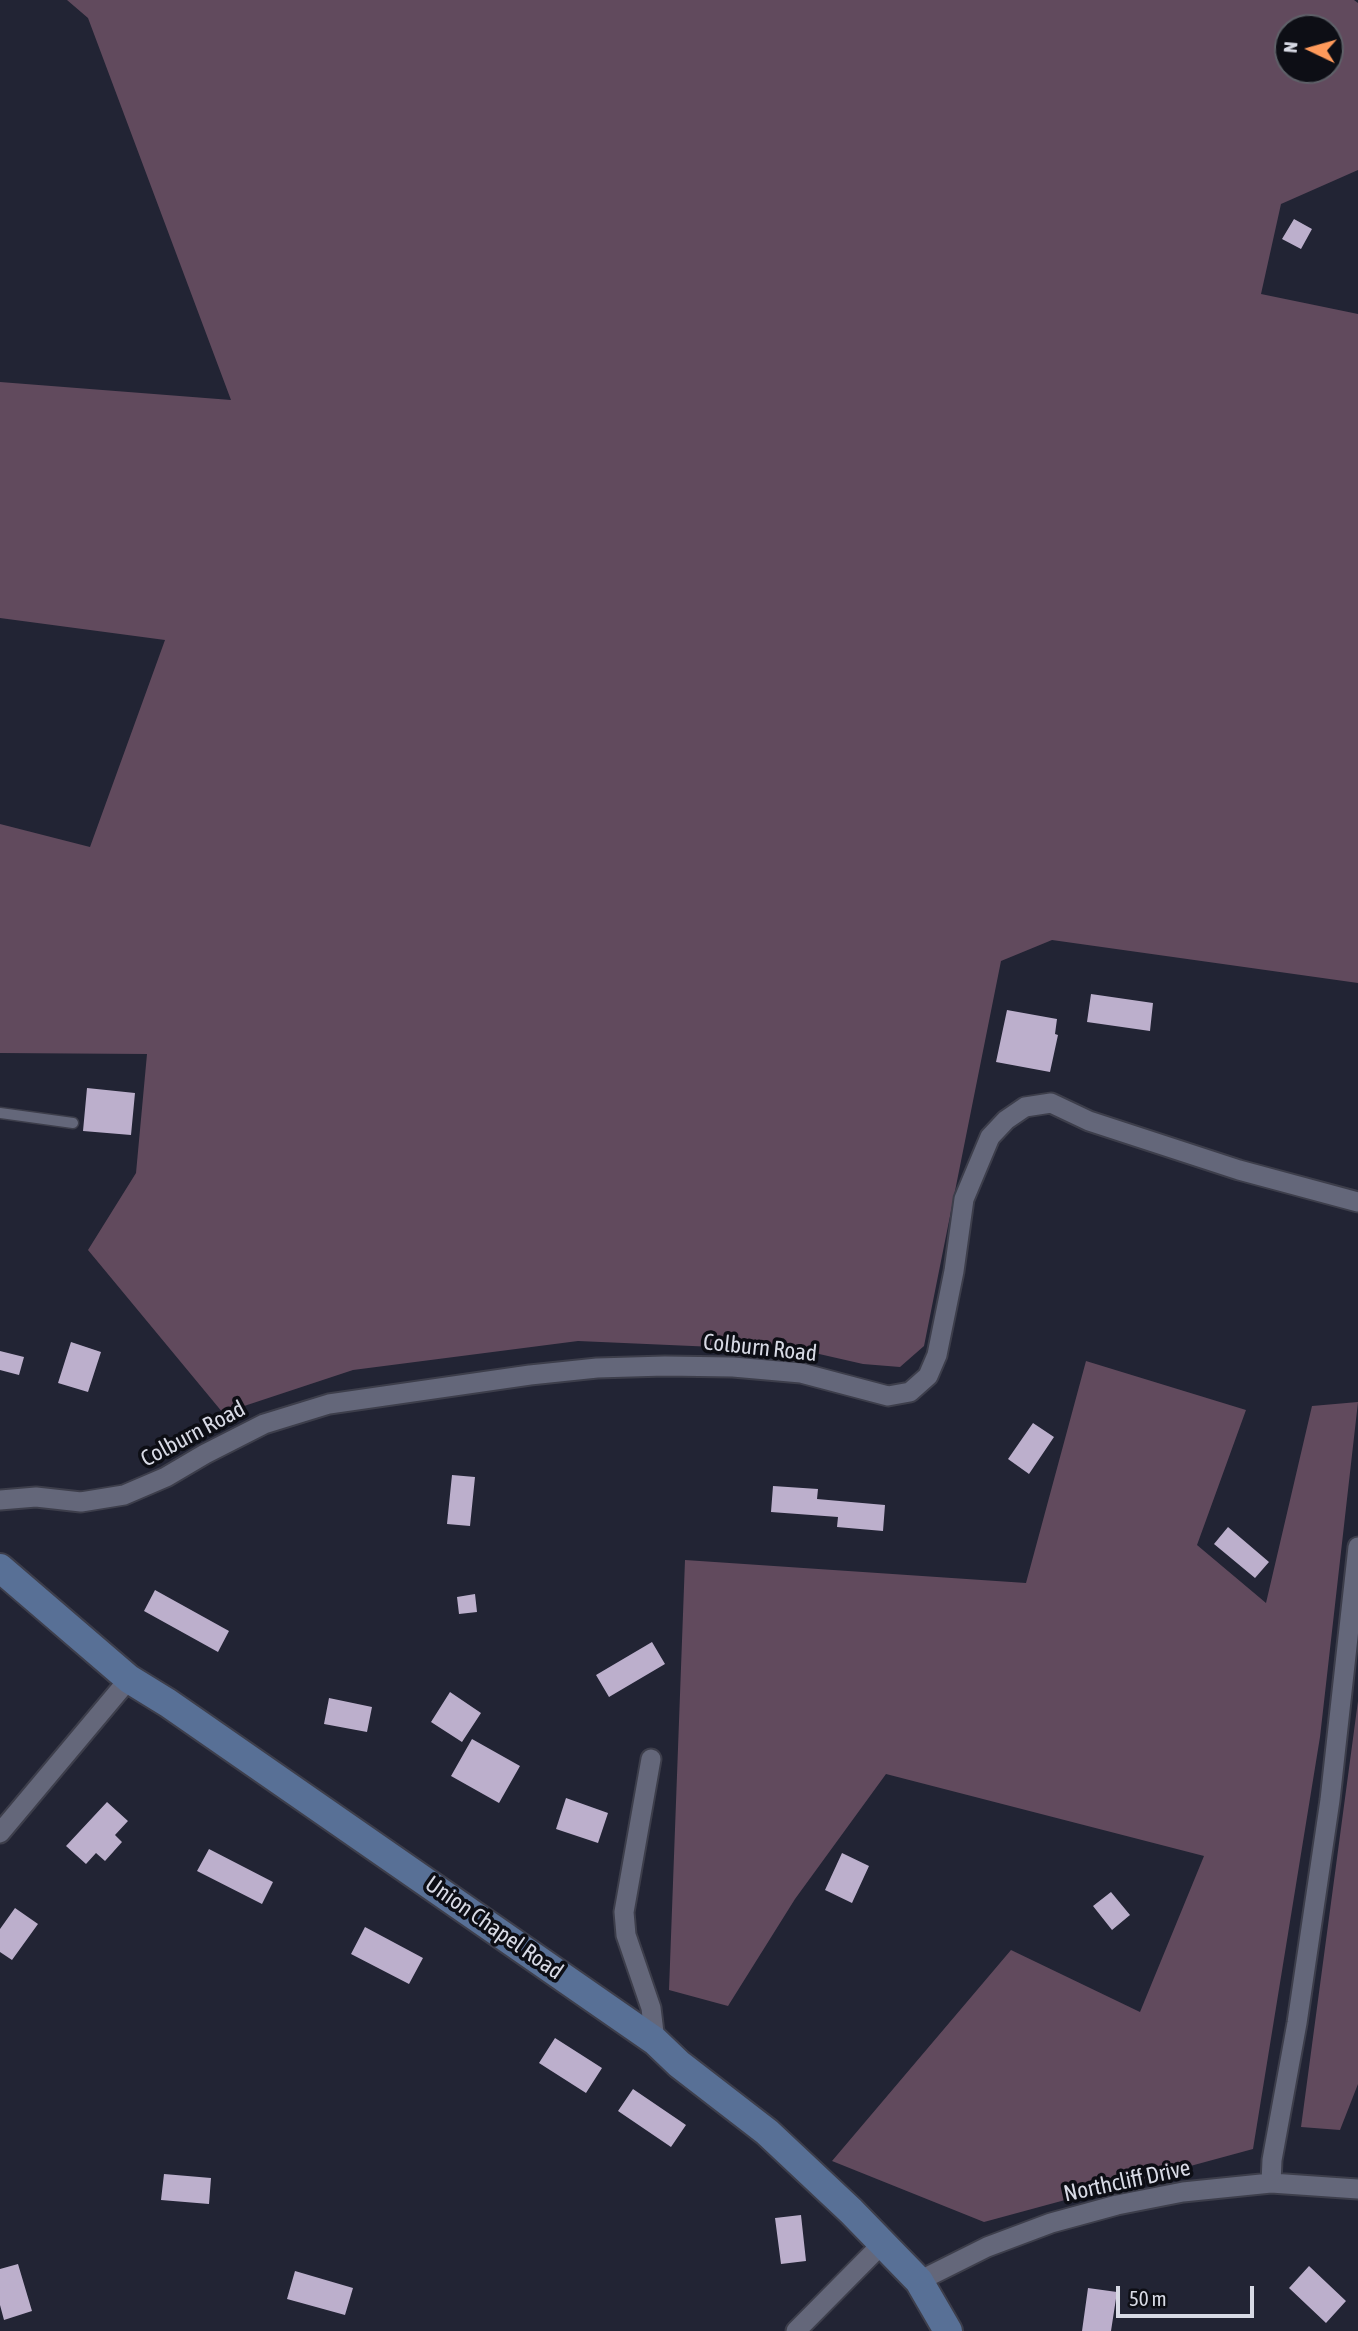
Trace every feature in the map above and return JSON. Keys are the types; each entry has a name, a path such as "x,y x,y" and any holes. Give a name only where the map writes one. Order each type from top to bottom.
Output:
{"street":[{"name":"Colburn Road","path":"0,1500 36,1497 80,1502 124,1495 166,1478 205,1454 264,1424 329,1404 530,1375 597,1368 733,1367 801,1373 887,1396 910,1392 928,1377 937,1355 954,1271 964,1199 990,1137 1025,1107 1051,1103 1089,1121 1239,1170 1358,1202"},
{"path":"1271,2183 1272,2160 1297,2023 1330,1800 1358,1547"},
{"name":"Union Chapel Road","path":"0,1568 129,1679 213,1734 655,2041 679,2064 767,2132 882,2244 919,2281 948,2331"},
{"path":"0,1833 129,1679"},
{"path":"651,1759 624,1912 626,1935 651,2008 655,2041"},
{"name":"Northcliff Drive","path":"919,2281 987,2246 1051,2223 1117,2205 1183,2192 1271,2183 1358,2189"},
{"path":"796,2331 882,2244"}],"lane":[{"path":"0,1113 73,1123"}],"shaded area":[{"path":"67,0 1354,0 1358,3 1358,170 1281,204 1261,294 1358,314 1358,983 1052,940 1001,961 924,1346 900,1367 863,1364 806,1351 578,1341 353,1370 223,1413 88,1250 136,1173 147,1054 0,1053 0,824 90,847 165,640 0,618 0,382 231,400 88,18"},
{"path":"1086,1361 1246,1410 1197,1545 1266,1603 1312,1406 1358,1402 1320,1737 1253,2149 984,2222 832,2161 1011,1950 1140,2012 1204,1856 886,1774 795,1899 728,2006 669,1990 685,1560 1026,1583"},
{"path":"1358,1701 1358,2084 1340,2130 1301,2127"}],"building":[{"path":"1294,219 1312,229 1301,249 1282,239"},
{"path":"1091,994 1153,1003 1150,1031 1087,1022"},
{"path":"1007,1010 1057,1019 1055,1034 1058,1035 1050,1072 996,1062"},
{"path":"87,1088 135,1093 131,1135 83,1131"},
{"path":"71,1342 101,1352 88,1392 58,1383"},
{"path":"0,1351 24,1357 19,1375 0,1370"},
{"path":"1033,1423 1054,1437 1029,1474 1008,1459"},
{"path":"452,1475 475,1477 470,1526 447,1524"},
{"path":"773,1486 818,1489 817,1499 885,1505 883,1531 837,1527 838,1517 771,1512"},
{"path":"1228,1527 1269,1562 1255,1578 1214,1544"},
{"path":"155,1590 229,1631 218,1652 144,1611"},
{"path":"475,1594 477,1612 459,1614 457,1597"},
{"path":"652,1642 665,1664 609,1697 596,1675"},
{"path":"450,1692 481,1713 462,1742 431,1722"},
{"path":"329,1698 372,1707 367,1732 324,1724"},
{"path":"472,1739 520,1766 499,1803 451,1776"},
{"path":"566,1798 608,1813 598,1843 556,1829"},
{"path":"107,1802 128,1821 115,1835 122,1842 105,1861 96,1853 86,1864 66,1846"},
{"path":"209,1849 273,1882 262,1904 197,1871"},
{"path":"842,1853 869,1866 852,1903 825,1890"},
{"path":"1111,1892 1130,1915 1112,1930 1093,1906"},
{"path":"15,1908 38,1924 12,1960 0,1952 0,1929"},
{"path":"365,1927 423,1958 409,1984 351,1954"},
{"path":"555,2038 602,2068 586,2093 539,2063"},
{"path":"633,2089 686,2125 671,2147 618,2111"},
{"path":"164,2174 211,2178 209,2204 161,2200"},
{"path":"801,2215 806,2261 781,2264 775,2218"},
{"path":"18,2264 32,2311 4,2320 0,2305 0,2269"},
{"path":"1309,2266 1346,2301 1326,2323 1289,2288"},
{"path":"295,2271 353,2288 345,2315 287,2299"},
{"path":"1088,2288 1117,2292 1111,2331 1082,2331"}]}
